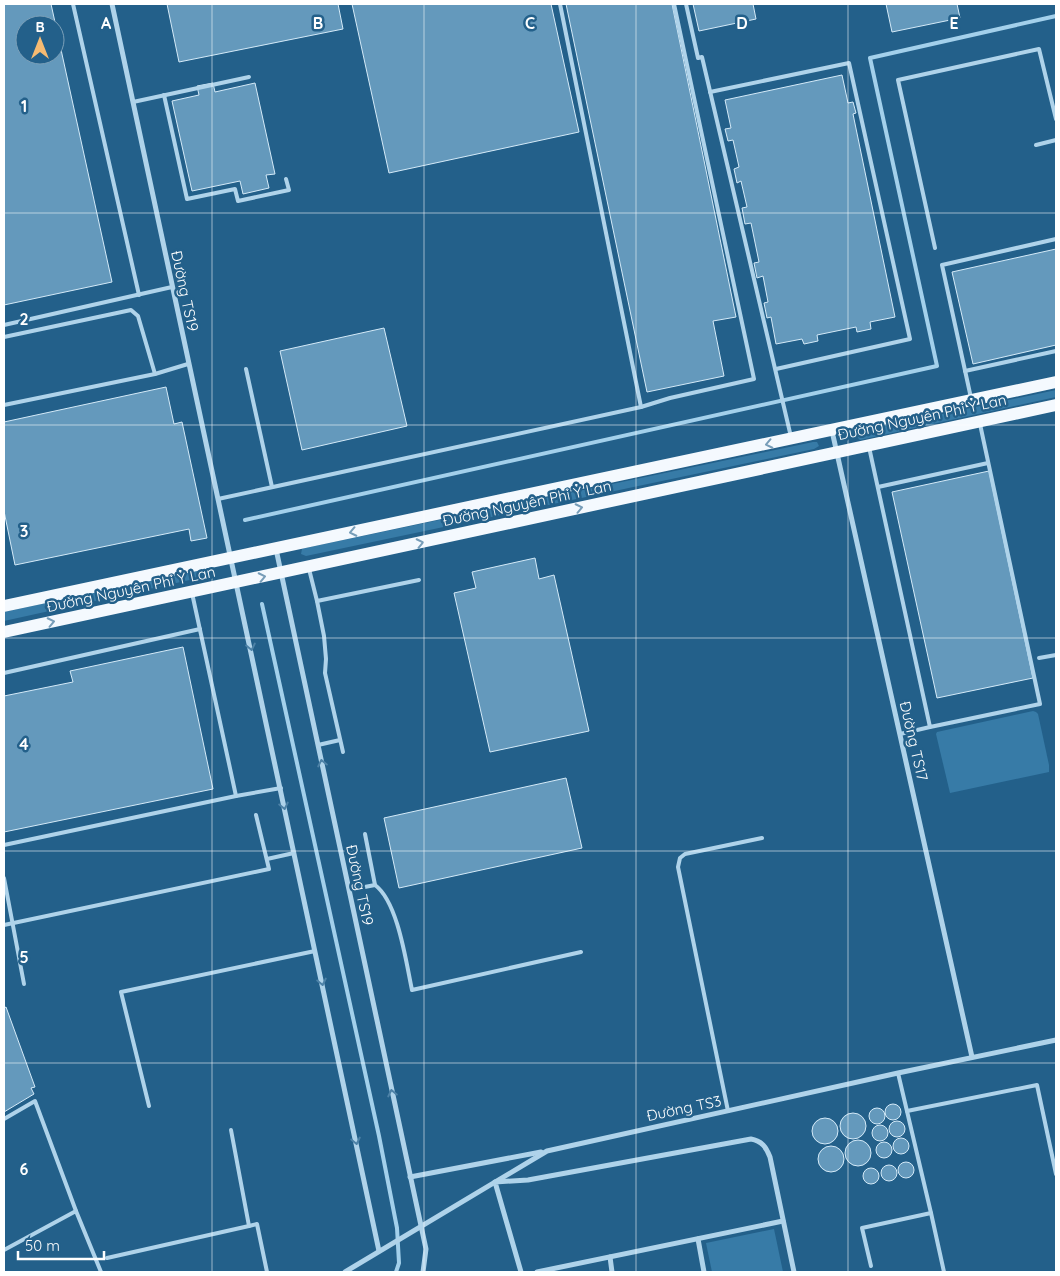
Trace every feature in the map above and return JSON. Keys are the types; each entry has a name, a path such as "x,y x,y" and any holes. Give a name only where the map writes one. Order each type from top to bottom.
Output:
{"main road":[{"name":"Đường Nguyên Phi Ỷ Lan","path":"4,606 1056,382"},
{"name":"Đường Nguyên Phi Ỷ Lan","path":"4,632 1056,405"}],"street":[{"name":"Đường TS19","path":"112,4 379,1251"},
{"name":"Đường TS17","path":"832,430 972,1057"},
{"name":"Đường TS19","path":"276,548 426,1250 422,1272"},
{"name":"Đường TS3","path":"345,1272 547,1151 1056,1040"},
{"path":"521,1272 495,1182 528,1180 751,1139 760,1141 770,1157 794,1272"},
{"path":"410,1178 547,1151"},
{"path":"537,1272 783,1222"},
{"path":"698,1239 704,1272"},
{"path":"610,1257 612,1272"}],"lane":[{"path":"73,4 139,295"},
{"path":"560,4 641,407"},
{"path":"218,499 641,407 670,398 754,379 674,4"},
{"path":"686,4 698,58 702,57 792,439"},
{"path":"935,248 898,80 1039,50 1056,119"},
{"path":"710,92 850,63 910,339 776,369"},
{"path":"133,102 249,77"},
{"path":"164,95 187,199 234,189 238,201 289,190 286,179"},
{"path":"1036,145 1056,140"},
{"path":"972,400 942,265 1056,239"},
{"path":"4,325 172,288"},
{"path":"4,337 130,310 138,316 155,374"},
{"path":"965,371 1056,351"},
{"path":"4,405 155,374 188,364"},
{"path":"246,369 272,487"},
{"path":"900,734 1040,704 979,422"},
{"path":"869,445 930,727"},
{"path":"878,487 988,463"},
{"path":"309,567 324,644 325,673 343,752"},
{"path":"317,601 420,580"},
{"path":"192,592 236,796"},
{"path":"4,673 200,629"},
{"path":"1040,658 1056,654"},
{"path":"318,746 340,740"},
{"path":"4,845 281,788"},
{"path":"4,925 269,869 256,815"},
{"path":"365,834 375,885 385,895 391,908 398,929 412,990 581,952"},
{"path":"728,1111 678,867 680,858 685,854 762,838"},
{"path":"267,859 294,853"},
{"path":"4,878 24,984"},
{"path":"349,890 375,885"},
{"path":"149,1106 121,992 315,951"},
{"path":"898,1073 944,1272"},
{"path":"907,1111 1037,1085 1056,1174"},
{"path":"4,1119 35,1101 101,1272"},
{"path":"231,1130 250,1226"},
{"path":"4,1250 76,1211"},
{"path":"871,1266 862,1228 931,1213"},
{"path":"107,1258 257,1224 267,1272"}],"shaded area":[{"path":"1056,390 1056,397 860,440 856,436 859,433 881,427"},
{"path":"817,442 819,446 814,449 306,556 301,554 302,549 305,548"},
{"path":"205,569 209,572 208,576 4,621 4,612"},
{"path":"1033,711 1038,714 1049,772 950,793 937,732"},
{"path":"774,1229 783,1272 712,1272 706,1243"}],"building":[{"path":"4,4 51,4 53,15 15,15 15,65 64,65 112,282 4,305"},
{"path":"167,4 338,4 343,29 179,62"},
{"path":"352,4 551,4 579,132 389,173"},
{"path":"566,4 672,4 736,317 713,321 724,376 647,392"},
{"path":"693,4 753,4 756,19 699,31"},
{"path":"886,4 957,4 960,18 892,32"},
{"path":"842,75 848,103 853,102 856,113 853,114 895,317 870,322 871,329 857,332 856,327 817,335 818,341 804,344 802,339 776,344 771,317 767,318 764,303 768,302 763,276 757,278 754,263 759,262 751,223 745,224 742,208 747,207 741,181 737,183 734,169 739,167 733,140 728,141 725,129 731,128 725,100"},
{"path":"213,83 215,92 255,83 275,174 266,175 269,188 243,194 240,181 192,191 172,101 199,95 197,86"},
{"path":"1056,249 1056,345 973,364 952,272"},
{"path":"384,328 407,426 302,450 280,351"},
{"path":"166,387 174,424 182,422 207,538 191,541 189,529 15,565 4,511 4,422"},
{"path":"989,471 1033,678 937,698 892,492"},
{"path":"535,558 539,579 554,575 589,731 490,752 454,593 476,588 472,572"},
{"path":"183,647 213,789 4,832 4,696 73,682 70,671"},
{"path":"566,778 582,848 399,888 384,818"},
{"path":"6,1007 35,1087 31,1088 34,1094 4,1112 4,1008"},
{"path":"893,1104 899,1106 901,1112 899,1118 893,1120 887,1118 885,1112 887,1106"},
{"path":"877,1108 883,1110 885,1116 883,1122 877,1124 871,1122 869,1116 871,1110"},
{"path":"853,1113 862,1117 866,1126 862,1135 853,1139 844,1135 840,1126 844,1117"},
{"path":"825,1118 834,1122 838,1131 834,1140 825,1144 816,1140 812,1131 816,1122"},
{"path":"897,1121 903,1123 905,1129 903,1135 897,1137 891,1135 889,1129 891,1123"},
{"path":"880,1125 886,1127 888,1133 886,1139 880,1141 874,1139 872,1133 874,1127"},
{"path":"901,1138 907,1140 909,1146 907,1152 901,1154 895,1152 893,1146 895,1140"},
{"path":"858,1140 867,1144 871,1153 867,1162 858,1166 849,1162 845,1153 849,1144"},
{"path":"884,1142 890,1144 892,1150 890,1156 884,1158 878,1156 876,1150 878,1144"},
{"path":"831,1146 840,1150 844,1159 840,1168 831,1172 822,1168 818,1159 822,1150"},
{"path":"906,1162 912,1164 914,1170 912,1176 906,1178 900,1176 898,1170 900,1164"},
{"path":"889,1165 895,1167 897,1173 895,1179 889,1181 883,1179 881,1173 883,1167"},
{"path":"871,1168 877,1170 879,1176 877,1182 871,1184 865,1182 863,1176 865,1170"}],"waterway":[{"path":"245,520 937,366 870,58 1056,16"},
{"path":"262,604 379,1136 397,1228 399,1263 396,1272"}]}
